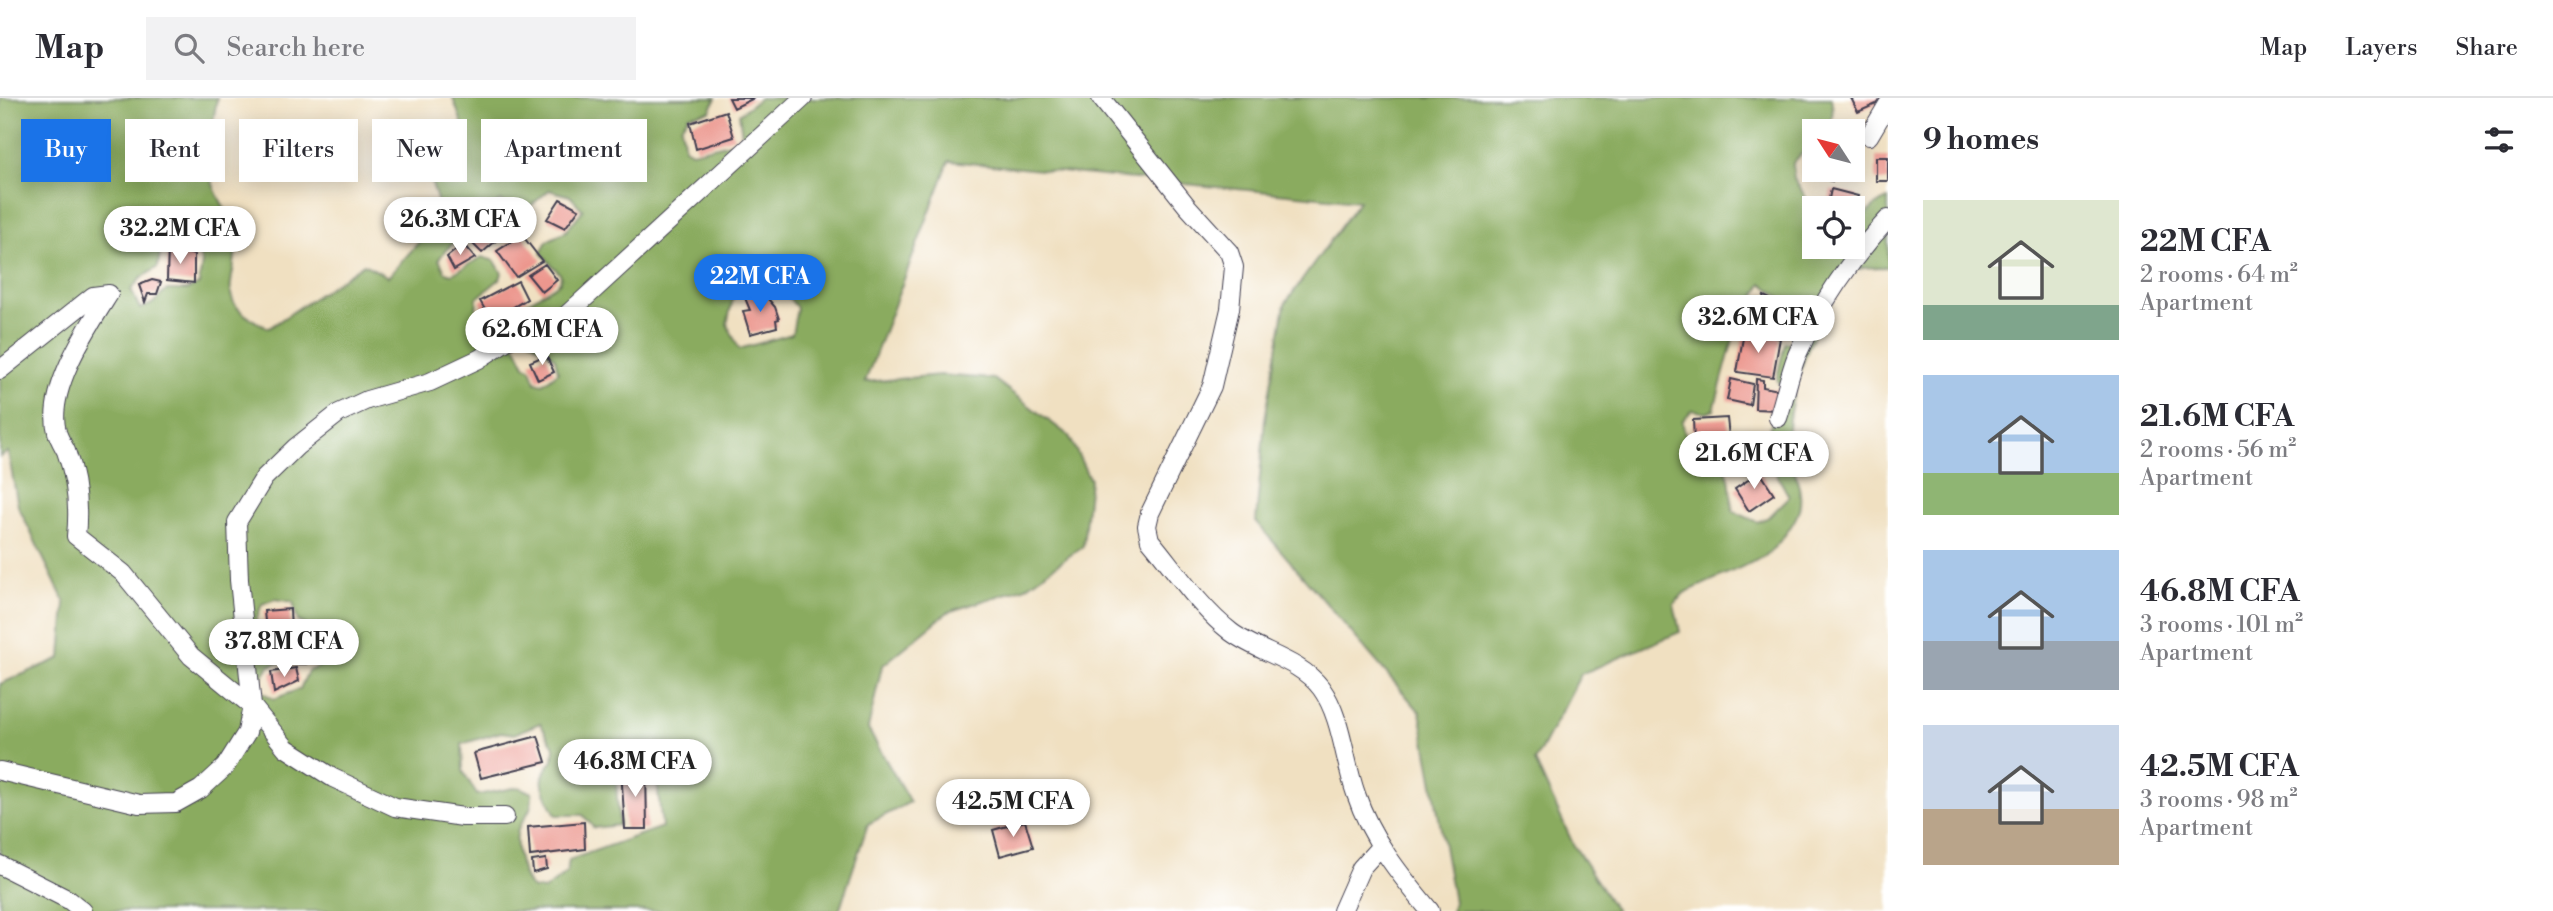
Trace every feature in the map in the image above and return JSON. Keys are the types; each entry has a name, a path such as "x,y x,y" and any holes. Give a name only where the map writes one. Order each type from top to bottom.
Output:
{"street":[{"path":"0,771 139,804 176,803 201,789 225,767 247,732 252,706 239,580 237,522 264,478 296,447 339,413 367,400 430,382 479,359 508,340 560,321 803,98"},
{"path":"1101,98 1186,206 1229,252 1234,267 1230,309 1212,386 1150,513 1147,526 1150,540 1217,620 1251,644 1303,671 1323,691 1332,711 1356,796 1380,847 1430,911"},
{"path":"1869,136 1888,105"},
{"path":"1778,418 1797,356 1815,320 1860,253 1888,219"},
{"path":"0,370 93,296 109,294 79,341 54,407 57,432 66,453 79,509 76,536 123,573 191,656 252,706 286,748 333,778 395,807 463,817 505,817"},
{"path":"1342,911 1361,868 1380,847"},
{"path":"0,865 69,900 83,911"}],"green space":[{"path":"0,98 217,98 214,119 125,119 125,182 212,182 235,234 232,299 250,318 269,328 364,264 388,277 442,216 432,182 467,182 467,119 460,119 453,98 716,98 710,111 689,115 681,127 685,148 692,152 738,141 742,135 739,114 760,98 1831,98 1831,119 1802,119 1802,153 1793,163 1794,179 1805,196 1802,196 1802,259 1865,259 1865,217 1875,206 1888,199 1888,267 1855,270 1839,287 1817,328 1798,377 1792,401 1788,441 1800,493 1799,510 1793,523 1764,557 1684,593 1674,604 1680,632 1581,674 1535,761 1573,844 1616,911 1451,911 1454,902 1420,712 1256,522 1265,419 1285,304 1359,201 949,161 865,382 940,375 994,379 1069,436 1090,480 1083,546 1026,587 948,612 882,666 868,729 910,802 868,824 839,911 0,911 0,684 61,658 65,603 18,506 8,452 0,457","holes":["549,190 570,196 583,210 566,231 547,241 541,253 561,275 560,282 522,306 511,317 527,338 555,358 558,372 543,384 536,382 531,369 525,365 504,322 491,327 476,312 477,298 500,279 502,273 495,261 482,257 452,274 445,272 439,259 497,203 501,201 513,209 527,209","162,239 198,251 202,263 199,284 187,290 167,290 152,304 140,309 131,290 140,279 158,267","1762,283 1790,305 1813,317 1801,344 1785,342 1777,377 1778,383 1784,385 1767,439 1768,454 1789,497 1769,517 1757,522 1733,511 1729,480 1723,467 1708,461 1695,461 1690,455 1682,421 1692,410 1707,413 1714,410 1733,339","779,285 797,308 792,334 739,349 727,324 734,294","275,599 293,602 298,621 310,627 315,647 326,654 321,666 308,671 300,689 274,699 262,692 262,678 269,666 282,661 286,648 277,638 258,638 255,624 262,604","540,723 554,747 553,761 544,774 543,787 556,815 583,815 594,828 619,825 615,767 632,756 654,753 662,827 569,860 567,873 544,890 531,888 518,855 517,834 530,807 532,793 519,787 477,795 463,771 462,744 501,732 514,734"]}],"building":[{"path":"729,98 754,98 734,108"},
{"path":"1851,98 1880,98 1881,102 1858,112"},
{"path":"726,111 734,137 696,149 690,123"},
{"path":"1876,157 1888,157 1888,181 1876,181"},
{"path":"1831,189 1858,196 1830,196"},
{"path":"560,199 579,209 565,228 547,219"},
{"path":"503,207 517,223 501,238 488,222"},
{"path":"485,225 498,239 482,253 469,240"},
{"path":"522,235 542,261 516,277 497,251"},
{"path":"463,244 475,258 454,270 447,257"},
{"path":"168,246 194,255 194,283 167,280"},
{"path":"545,264 557,280 542,292 528,275"},
{"path":"152,280 161,282 157,294 148,294 145,302 139,285"},
{"path":"518,281 527,299 491,320 480,301"},
{"path":"763,293 775,307 779,319 776,320 777,327 750,334 743,311 750,310 745,298"},
{"path":"1764,296 1776,302 1781,311 1772,325 1756,316"},
{"path":"1787,308 1809,320 1802,340 1791,333 1781,337 1774,334"},
{"path":"1744,332 1780,338 1773,377 1737,372"},
{"path":"546,355 554,372 538,380 530,362"},
{"path":"1731,379 1753,384 1750,405 1727,400"},
{"path":"1756,379 1763,380 1763,387 1779,390 1778,410 1755,409"},
{"path":"1727,418 1729,437 1694,440 1693,420"},
{"path":"1760,472 1774,494 1749,511 1735,489"},
{"path":"290,609 291,630 266,632 264,611"},
{"path":"308,632 309,652 321,655 306,664 293,664 291,635"},
{"path":"296,668 299,681 274,693 271,672"},
{"path":"538,736 546,762 481,778 474,753"},
{"path":"646,769 647,829 625,829 621,770"},
{"path":"1025,821 1033,847 1000,856 993,830"},
{"path":"584,822 585,849 530,856 528,827"},
{"path":"546,859 547,869 533,873 532,861"}]}
